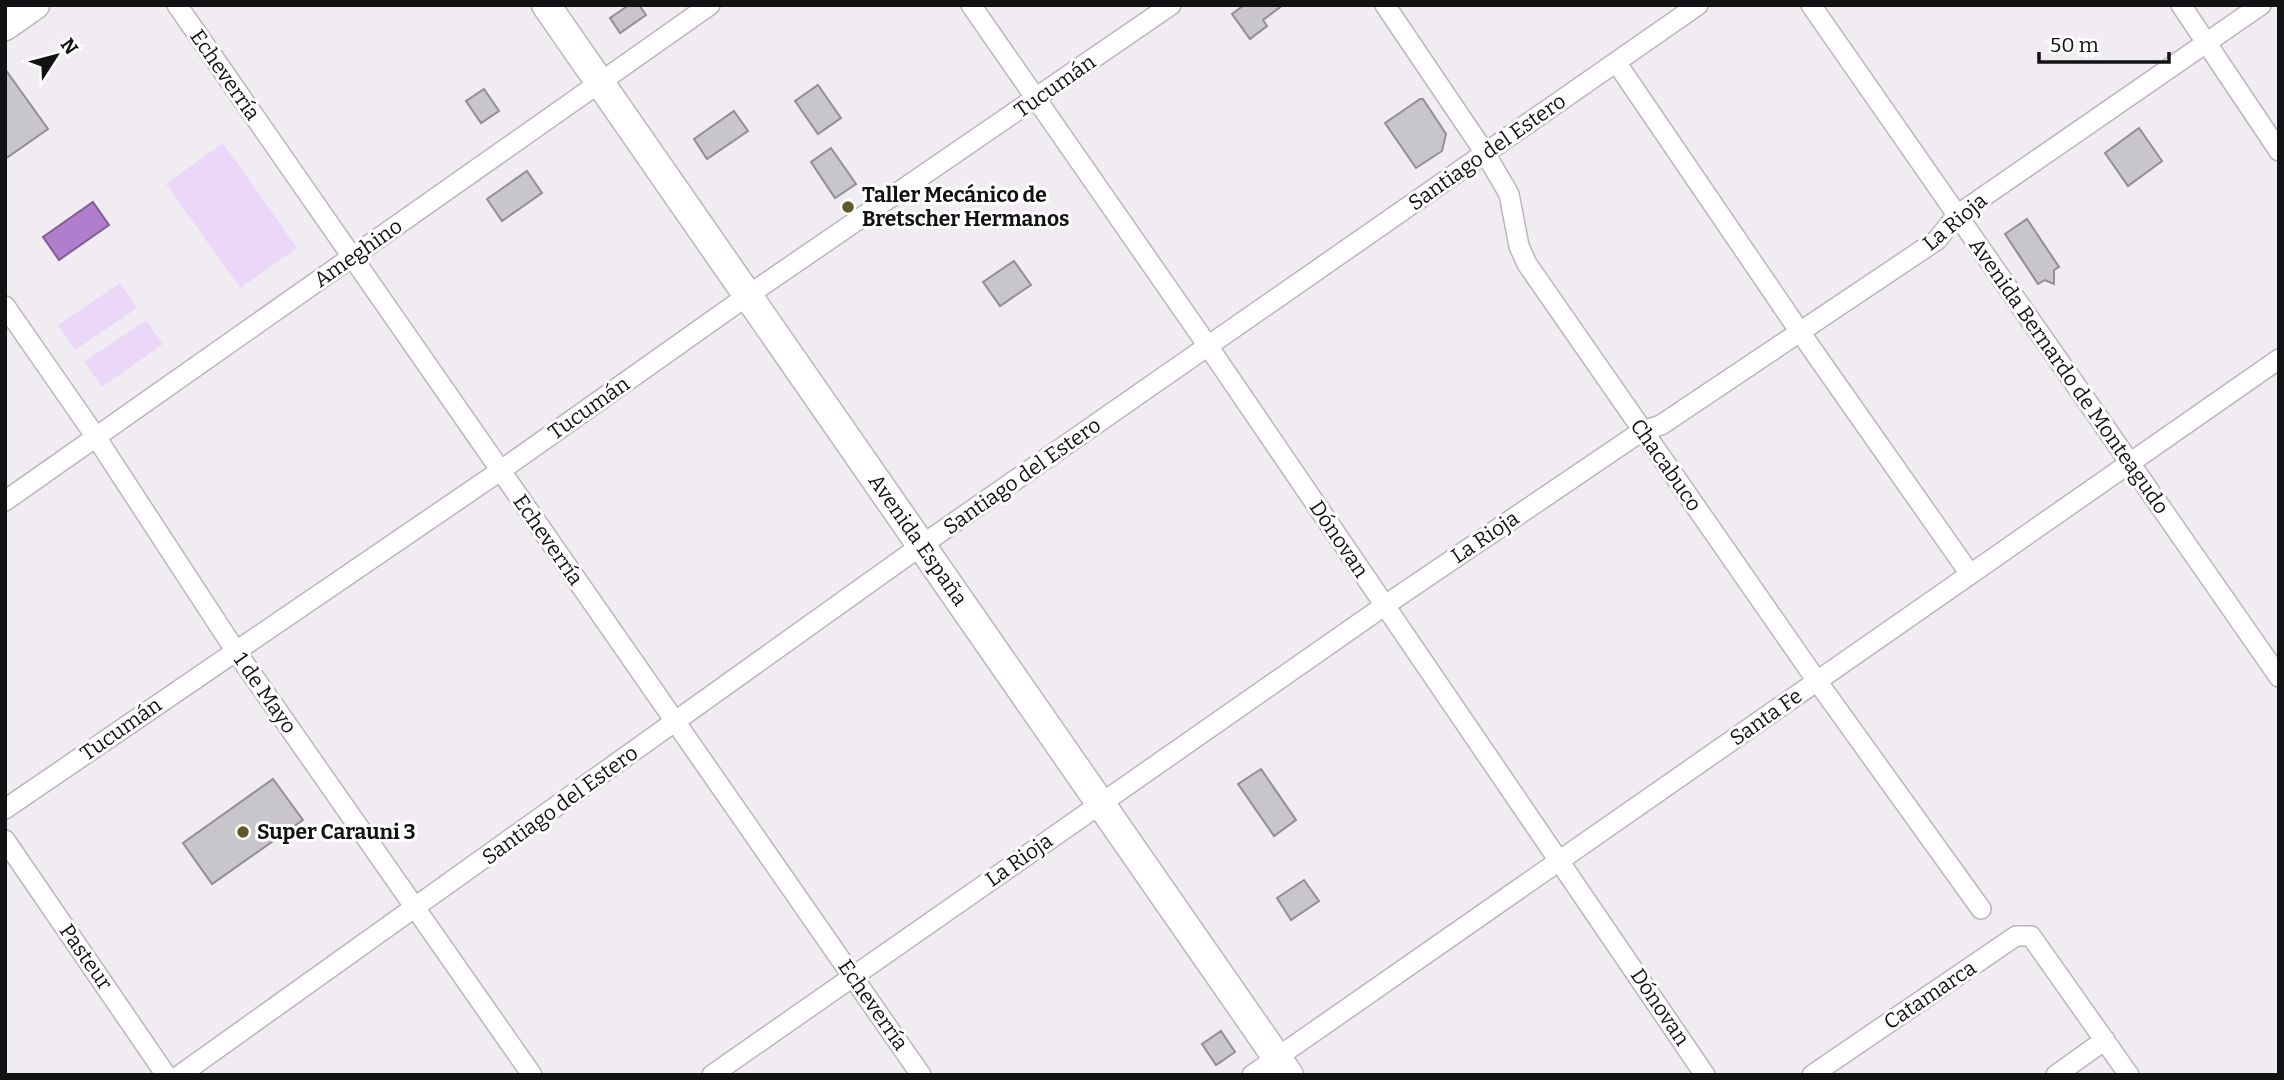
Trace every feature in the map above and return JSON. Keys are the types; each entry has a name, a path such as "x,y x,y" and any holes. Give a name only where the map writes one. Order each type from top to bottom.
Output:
{"street":[{"path":"5,26 36,5"},
{"name":"Echeverría","path":"177,5 921,1075"},
{"name":"Avenida España","path":"546,5 1283,1066"},
{"name":"Ameghino","path":"5,501 710,5"},
{"name":"Dónovan","path":"971,5 1208,346 1705,1075"},
{"name":"Tucumán","path":"5,809 499,471 747,296 1171,5"},
{"name":"Chacabuco","path":"1385,5 1485,153 1509,194 1519,247 1527,264 1817,681 1981,908"},
{"name":"Santiago del Estero","path":"180,1075 922,545 1698,5"},
{"name":"Avenida Bernardo de Monteagudo","path":"1811,5 2279,677"},
{"path":"2180,5 2279,151"},
{"name":"La Rioja","path":"712,1075 1384,606 1642,431 1661,425 1937,240 1957,215 2261,5"},
{"path":"1616,62 1970,575"},
{"name":"1 de Mayo","path":"5,306 96,437 235,650 532,1075"},
{"name":"Santa Fe","path":"1252,1075 1283,1066 1560,860 2279,359"},
{"name":"Pasteur","path":"5,840 166,1075"},
{"name":"Catamarca","path":"1812,1075 2016,936 2031,936 2105,1040"},
{"path":"2056,1075 2105,1040 2129,1075"}],"shaded area":[{"path":"223,143 297,248 240,288 166,184"},
{"path":"93,202 109,225 59,260 43,237"},
{"path":"120,283 137,308 75,350 58,325"},
{"path":"146,320 163,344 102,387 84,362"}],"building":[{"path":"629,5 639,5 646,15 620,33 610,18"},
{"path":"1244,5 1283,5 1263,20 1267,26 1250,39 1232,14"},
{"path":"5,69 48,129 5,159"},
{"path":"818,85 841,118 818,134 795,101"},
{"path":"484,89 499,111 481,123 466,101"},
{"path":"1423,99 1446,134 1442,151 1416,168 1385,123"},
{"path":"734,111 748,131 707,159 694,139"},
{"path":"2139,128 2162,161 2128,186 2105,153"},
{"path":"831,148 856,184 835,198 811,162"},
{"path":"527,171 542,193 502,221 487,199"},
{"path":"2027,219 2059,267 2054,270 2054,284 2045,280 2038,284 2005,234"},
{"path":"1014,261 1031,285 1000,306 983,282"},
{"path":"1261,769 1296,820 1274,836 1238,784"},
{"name":"Super Carauni 3","path":"273,779 303,820 212,884 183,843"},
{"path":"1304,880 1319,901 1291,920 1277,898"},
{"path":"1221,1031 1235,1052 1216,1065 1202,1044"}],"place":[{"name":"Taller Mecánico de Bretscher Hermanos","path":"848,207"},
{"name":"Super Carauni 3","path":"243,832"}]}
